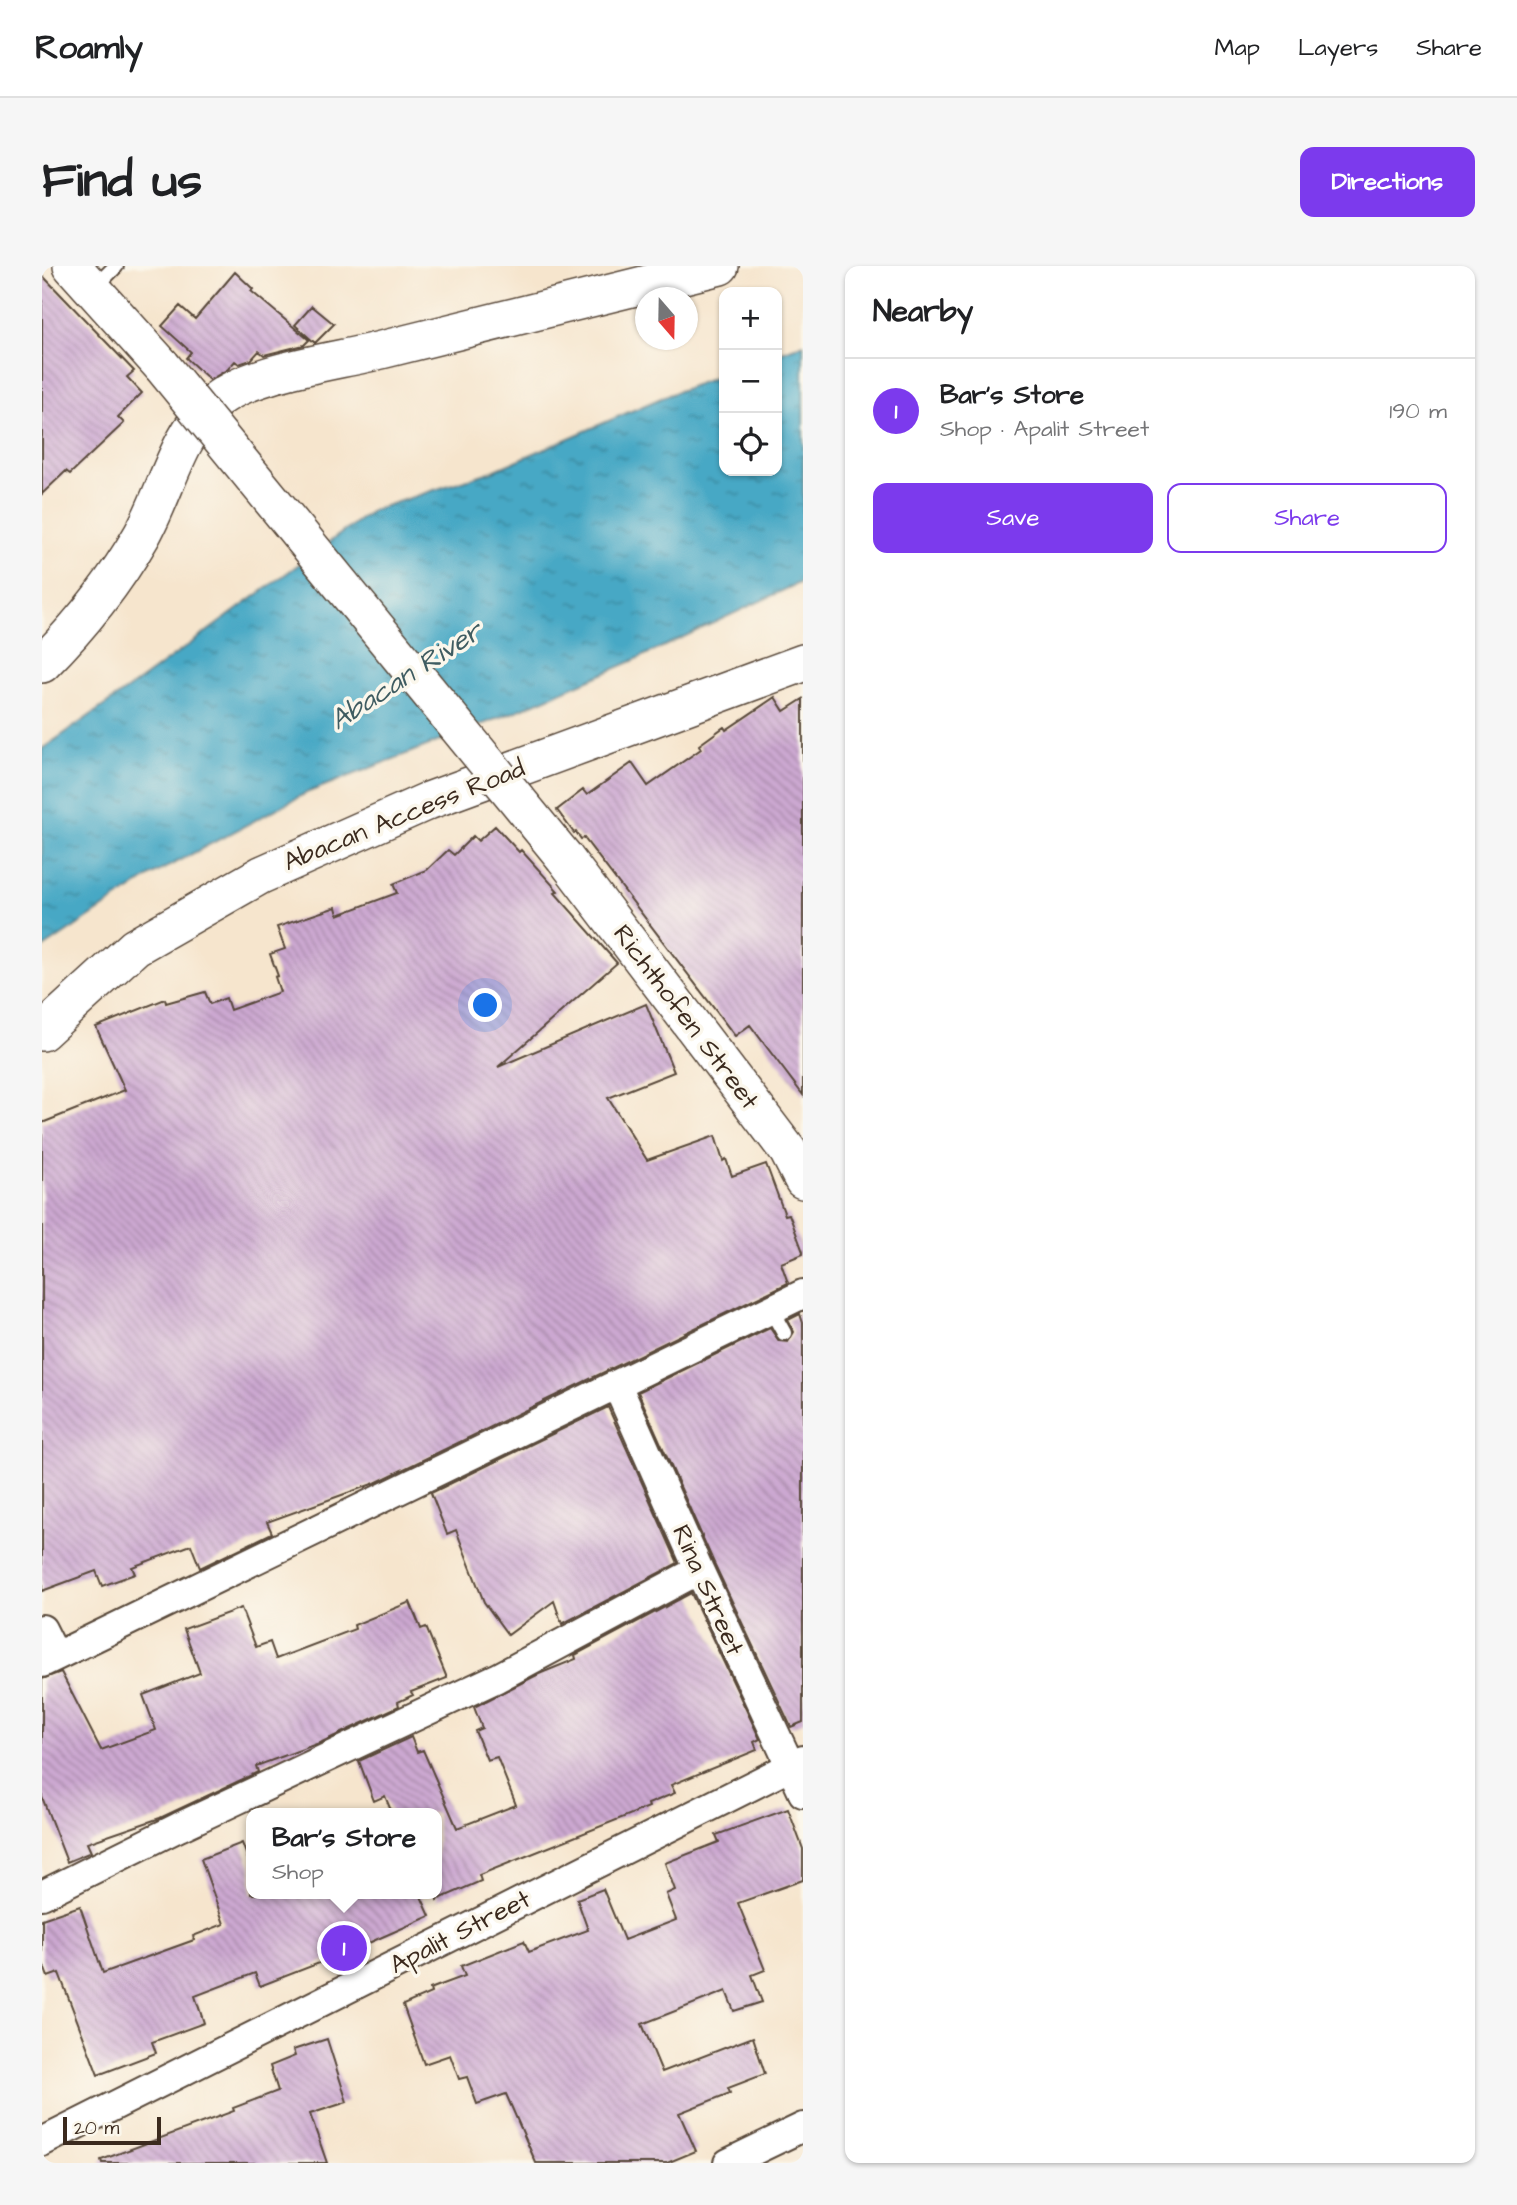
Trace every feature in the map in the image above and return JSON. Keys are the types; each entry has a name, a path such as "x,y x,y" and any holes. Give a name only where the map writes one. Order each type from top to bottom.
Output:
{"street":[{"path":"42,664 71,635 101,597 142,534 192,430 212,404 235,388 259,378 351,358 720,266"},
{"name":"Richthofen Street","path":"94,274 162,366 564,857 788,1151 803,1180"},
{"name":"Abacan Access Road","path":"42,1032 135,947 261,875 428,801 803,663"},
{"path":"42,1629 48,1659 803,1294"},
{"name":"Rina Street","path":"617,1385 699,1570 796,1763 803,1793"},
{"path":"42,1895 179,1827 497,1678 699,1570"},
{"name":"Apalit Street","path":"42,2142 796,1763"},
{"path":"728,2163 803,2127"}],"lane":[{"path":"770,1308 784,1332"}],"water":[{"name":"Abacan River","path":"803,344 803,581 630,662 514,712 306,793 154,874 42,949 42,749 373,510 493,471 719,376 719,476 782,476 782,352"}],"building":[{"path":"235,272 253,289 251,291 309,340 304,345 264,355 259,351 251,360 239,364 235,361 228,369 210,380 186,358 191,352 162,326 180,306 195,319"},
{"path":"42,275 134,371 127,377 142,393 118,417 124,423 70,474 66,471 42,494"},
{"path":"312,306 334,324 315,343 295,325"},
{"path":"775,697 784,711 803,699 803,1095 750,1025 735,1036 584,838 581,839 574,833 557,810 583,790 587,795 632,763 648,786 701,749 699,745 724,727 726,730"},
{"path":"495,826 558,891 555,893 617,963 498,1067 646,1004 674,1072 608,1098 647,1160 715,1136 723,1161 726,1159 732,1176 766,1164 785,1215 789,1214 803,1252 781,1263 788,1283 375,1483 267,1522 272,1533 200,1568 191,1545 132,1567 135,1574 102,1586 96,1571 42,1591 42,1123 125,1090 96,1027 165,999 166,1003 205,992 210,1004 226,998 230,1010 280,992 275,977 278,976 270,954 285,949 277,927 336,907 338,915 397,893 393,884 427,870 448,850 454,855 473,836 478,841"},
{"path":"800,1314 803,1323 803,1722 791,1727 638,1392 770,1328 779,1341 788,1342 794,1332 788,1320"},
{"path":"608,1407 678,1563 562,1624 554,1601 508,1635 484,1602 456,1530 447,1534 431,1493"},
{"path":"691,1593 760,1739 754,1742 757,1750 671,1785 675,1793 648,1804 649,1807 479,1875 481,1881 442,1898 442,1808 390,1808 385,1796 374,1801 359,1761 411,1737 417,1752 423,1750 457,1828 516,1805 497,1757 487,1760 475,1731 482,1728 474,1707 539,1674 576,1659 575,1655"},
{"path":"410,1602 421,1629 426,1627 447,1678 411,1692 413,1695 398,1702 399,1706 322,1742 256,1766 258,1772 160,1818 87,1843 91,1852 67,1862 42,1797 42,1679 61,1672 101,1750 156,1730 143,1695 200,1673 184,1629 241,1608 256,1647 270,1642 276,1659 355,1629 354,1625"},
{"path":"788,1809 803,1849 803,1880 738,1903 765,1970 752,1975 762,2002 734,2011 726,1991 642,2024 662,2072 753,2037 765,2074 728,2088 730,2093 679,2113 696,2151 667,2163 536,2163 506,2094 477,2104 467,2077 459,2079 450,2055 424,2064 403,2005 431,1993 430,1989 465,1976 461,1966 524,1941 529,1952 588,1930 577,1899 603,1889 624,1940 676,1920 666,1894 675,1890 665,1863 719,1842 716,1835"},
{"path":"242,1843 246,1854 246,1899 422,1899 430,1916 364,1945 366,1948 329,1965 327,1960 260,1986 255,1973 195,1996 204,2023 152,2042 156,2053 98,2075 59,1973 48,1977 42,1961 42,1919 80,1906 103,1973 194,1940 193,1936 224,1924 201,1859"},
{"path":"327,2039 347,2102 310,2114 327,2163 102,2163 101,2160 234,2111 233,2108 278,2091 270,2066 295,2056 293,2050"}],"place":[{"name":"Bar's Store","path":"344,1948"}]}
